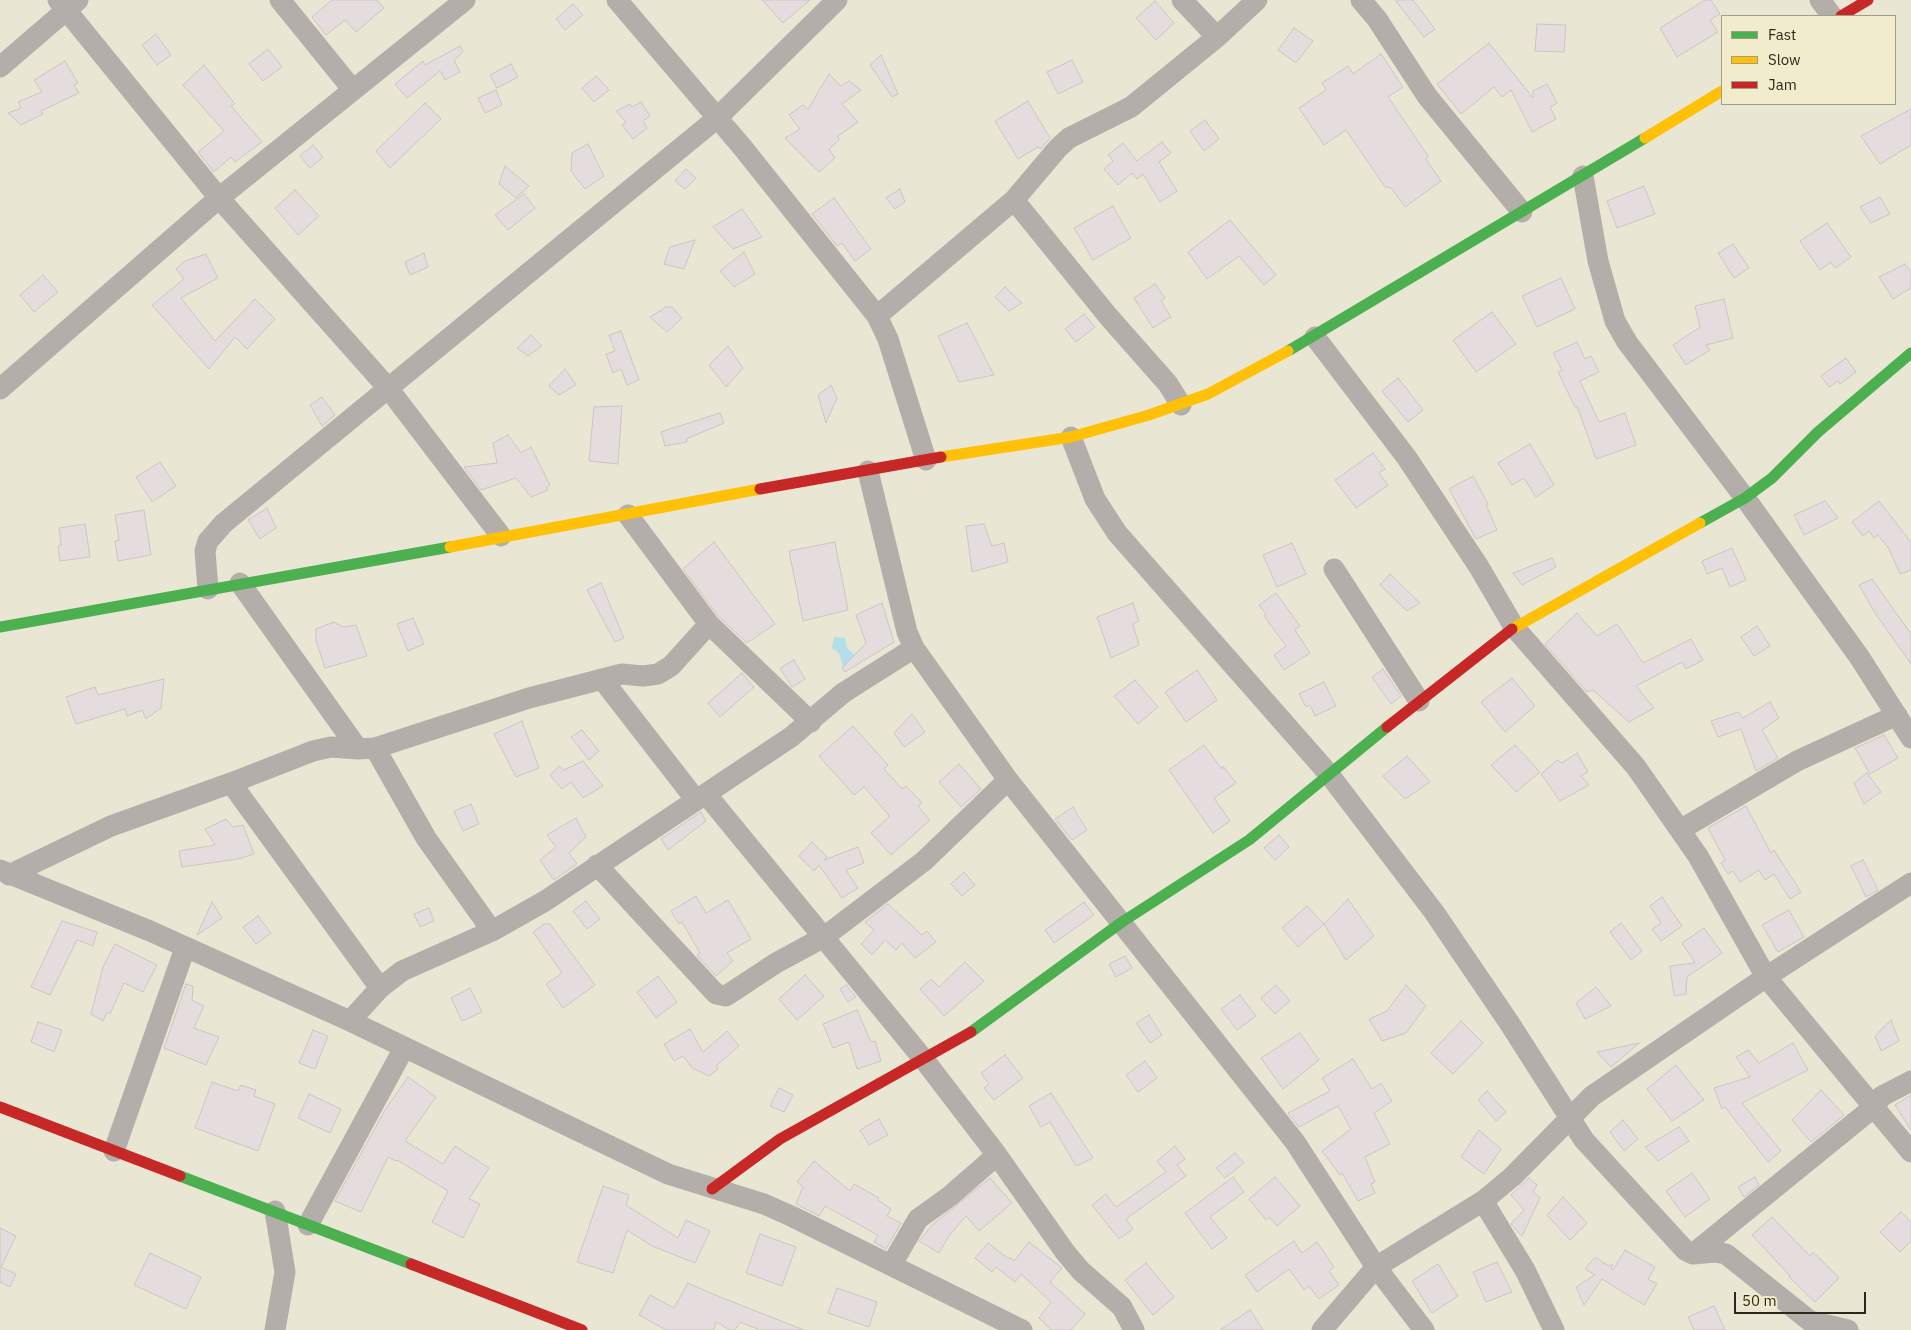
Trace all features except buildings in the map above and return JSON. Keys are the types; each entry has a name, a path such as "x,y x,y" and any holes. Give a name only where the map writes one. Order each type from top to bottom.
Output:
{"main road":[{"path":"1843,15 1868,0"},
{"path":"0,627 501,536 628,515 759,489 1071,437 1180,405 1240,378 1315,337 1721,92"},
{"path":"712,1189 780,1139 925,1061 978,1028 1122,922 1249,840 1328,773 1514,627 1745,498 1772,478 1818,432 1911,353"},
{"path":"0,1107 579,1329"}],"street":[{"path":"280,0 353,90"},
{"path":"0,389 220,198 465,0"},
{"path":"618,0 716,119 743,148 877,316 888,339 926,460"},
{"path":"208,589 205,552 208,541 224,523 716,119 837,0"},
{"path":"1182,0 1217,37"},
{"path":"877,316 1014,200 1058,148 1069,138 1131,108 1217,37 1257,0"},
{"path":"1361,0 1377,19 1427,96 1522,212"},
{"path":"1820,0 1831,15"},
{"path":"0,67 67,3 220,198 388,388 501,536"},
{"path":"1583,176 1598,261 1616,321 1627,342 1745,498 1860,658 1911,738"},
{"path":"1014,200 1108,316 1168,384 1180,405"},
{"path":"1315,337 1406,458 1479,567 1514,627 1636,767 1703,864 1766,977 1911,1152"},
{"path":"1071,437 1095,499 1117,533 1328,773 1434,912 1570,1116 1574,1127 1591,1148 1684,1250 1693,1254 1714,1252 1726,1254 1807,1325 1848,1330"},
{"path":"868,471 906,632 914,648 1008,780 1295,1142 1376,1267 1424,1330"},
{"path":"628,515 710,624 811,722"},
{"path":"1334,569 1419,701"},
{"path":"240,583 367,749 426,838 492,931"},
{"path":"5,873 111,826 232,783 313,751 331,747 367,749 529,698 602,679 622,674 643,676 658,674 671,666 710,624"},
{"path":"350,1021 380,988 402,971 492,931 545,901 811,722 843,693 914,648"},
{"path":"602,679 701,797 824,937 925,1061 997,1155 1065,1252 1081,1271 1122,1307 1134,1330"},
{"path":"1680,830 1797,761 1896,715"},
{"path":"597,865 716,994 726,996 735,992 776,963 824,937 924,861 1008,780"},
{"path":"232,783 380,988"},
{"path":"5,873 150,931 350,1021 668,1174 764,1204 892,1264 1022,1330"},
{"path":"1322,1330 1376,1267 1483,1201 1512,1177 1570,1116 1592,1096 1766,977 1911,883"},
{"path":"114,1151 185,948"},
{"path":"308,1225 404,1048"},
{"path":"1693,1254 1874,1107 1882,1096 1911,1081"},
{"path":"892,1264 918,1219 950,1196 997,1155"},
{"path":"1483,1201 1525,1270 1554,1330"},
{"path":"275,1211 285,1272 275,1330"},
{"path":"546,1330 579,1329"}],"water":[{"path":"834,637 845,638 847,648 857,657 843,667 839,653 832,648"}],"traffic: fast":[{"path":"1288,351 1645,138"},
{"path":"1700,523 1745,498 1772,478 1818,432 1911,353"},
{"path":"0,627 450,547"},
{"path":"971,1032 1122,922 1249,840 1387,727"},
{"path":"180,1176 411,1264"}],"traffic: slow":[{"path":"1645,138 1721,92"},
{"path":"941,457 1071,437 1149,415 1208,394 1288,351"},
{"path":"450,547 760,489"},
{"path":"1512,629 1700,523"}],"traffic: jam":[{"path":"1843,15 1868,0"},
{"path":"760,489 941,457"},
{"path":"1387,727 1512,629"},
{"path":"712,1189 780,1139 971,1032"},
{"path":"0,1107 180,1176"},
{"path":"411,1264 582,1330"}]}
